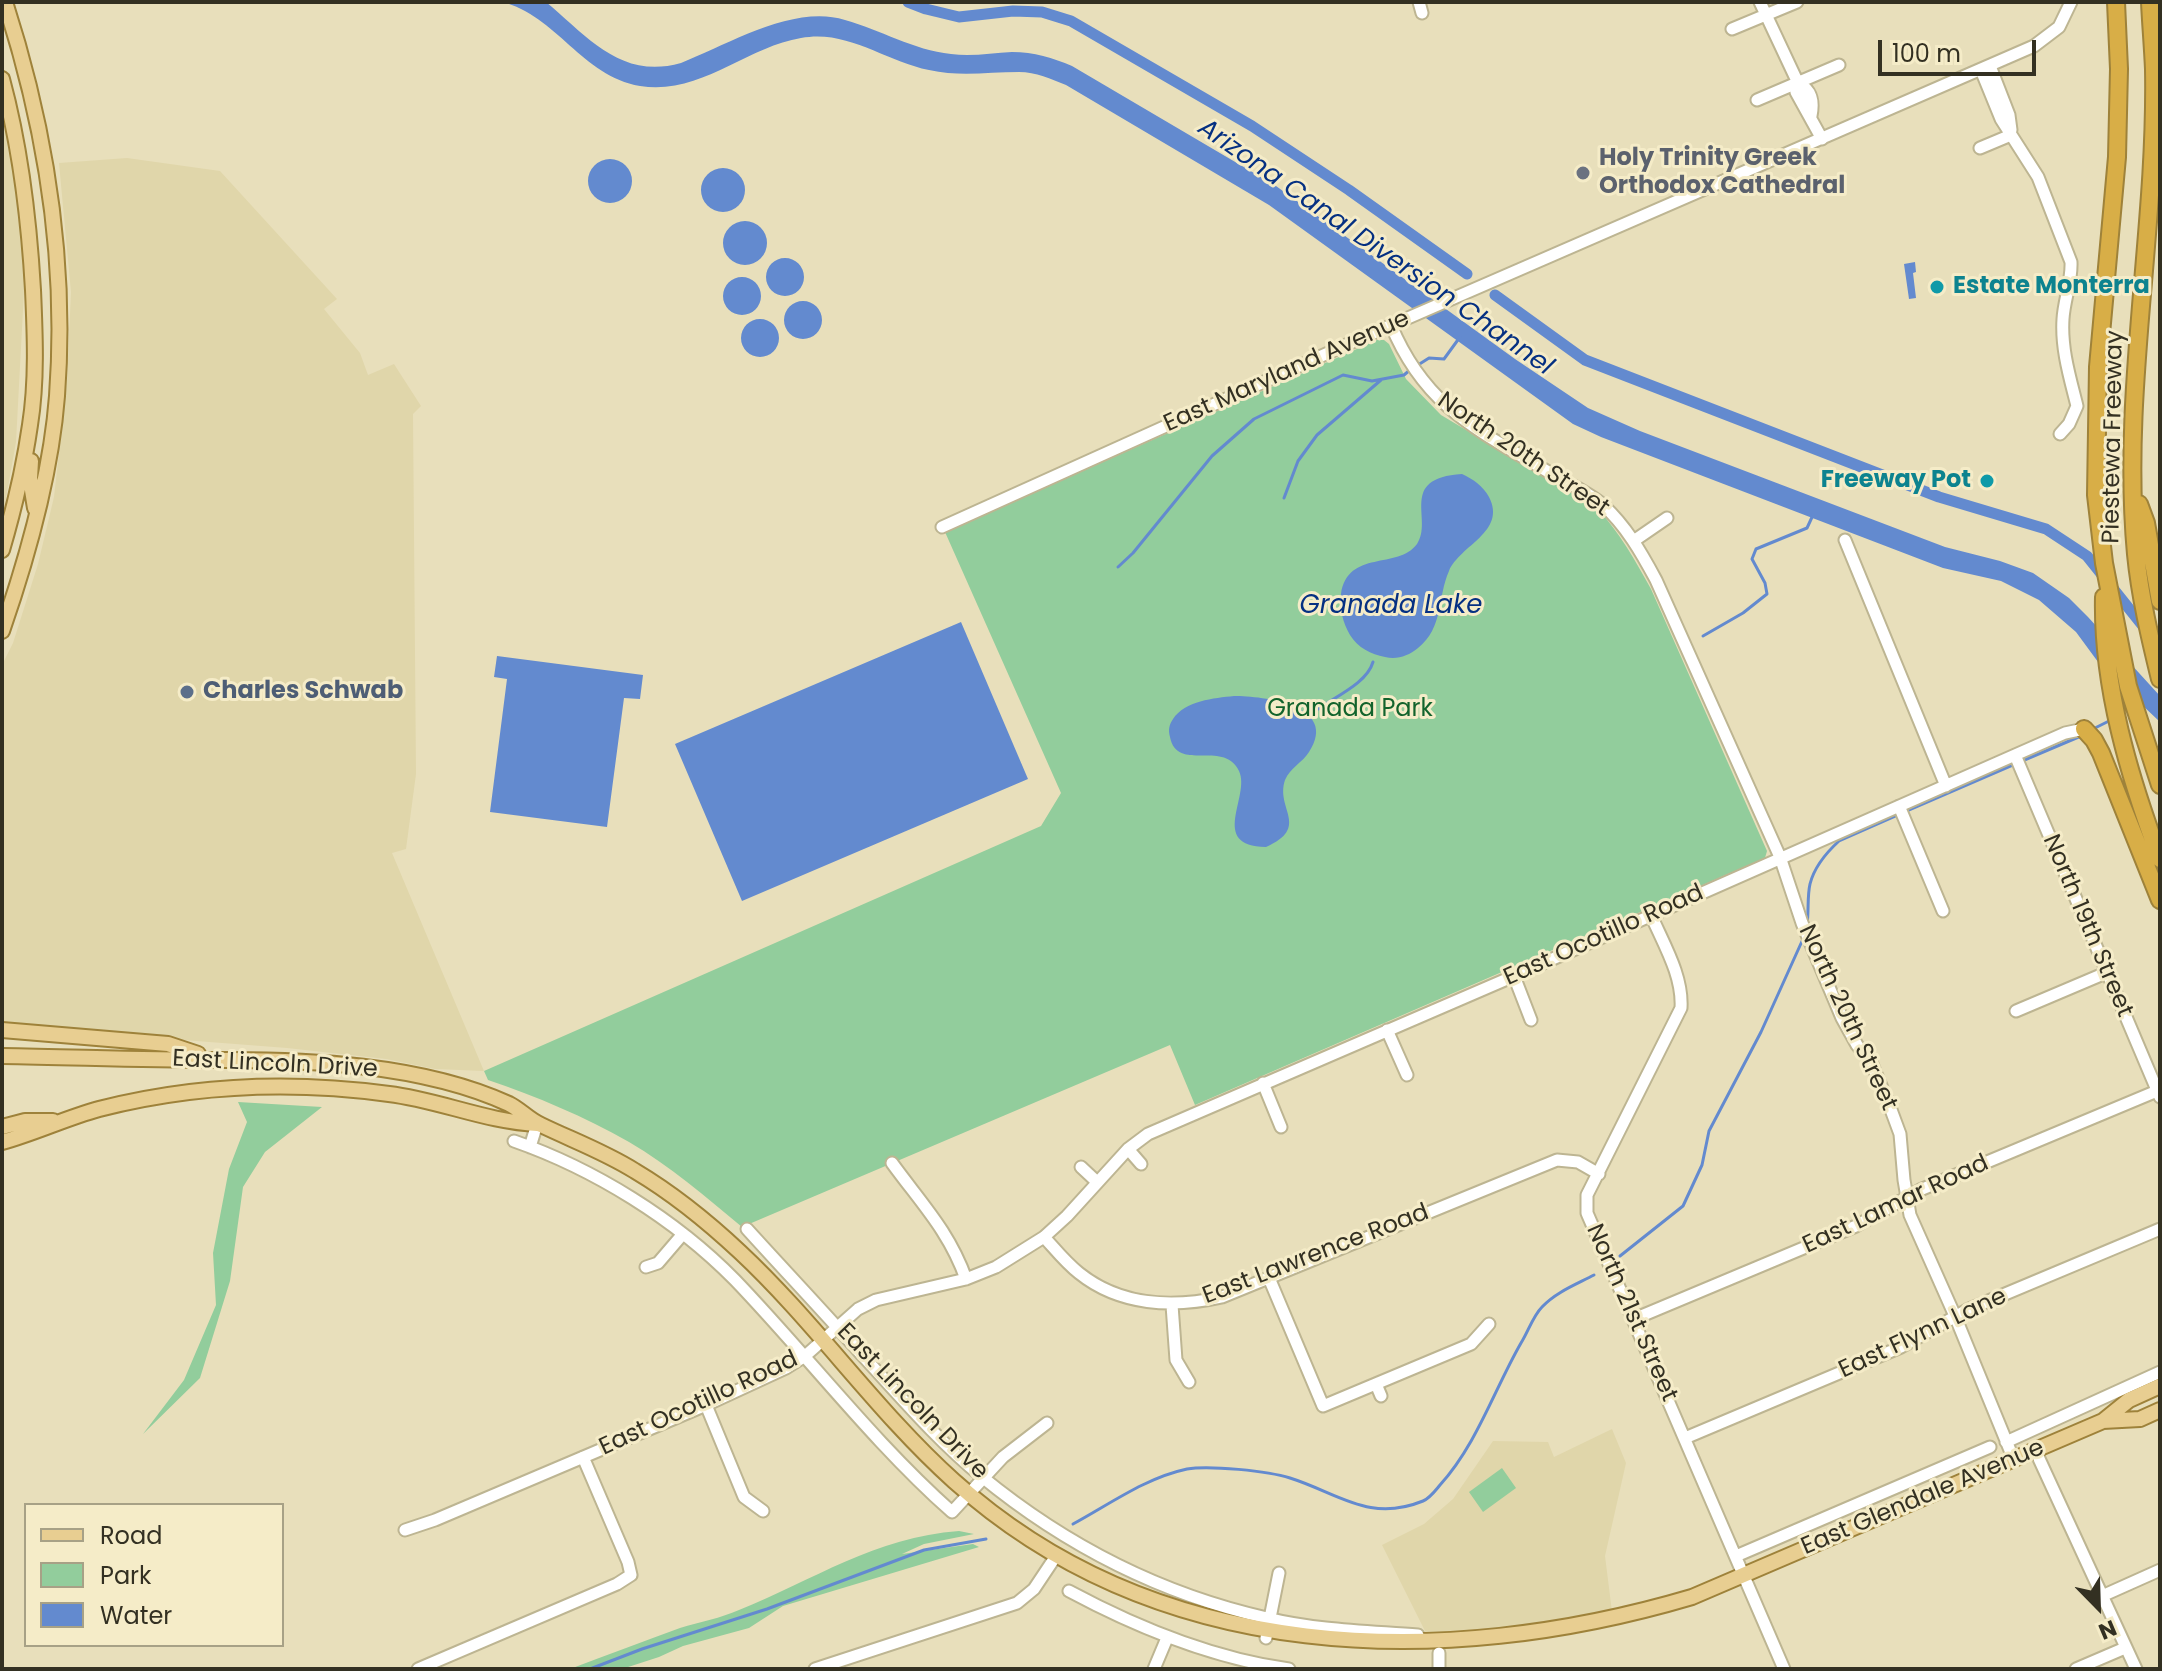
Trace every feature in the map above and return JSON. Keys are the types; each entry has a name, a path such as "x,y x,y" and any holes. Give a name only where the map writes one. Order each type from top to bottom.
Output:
{"highway":[{"name":"Piestewa Freeway","path":"2116,2 2119,69 2117,157 2098,367 2098,516 2128,686 2160,785"},
{"name":"Piestewa Freeway","path":"2150,2 2154,70 2135,368 2133,487 2136,554 2145,616 2160,679"},
{"path":"2133,487 2146,523 2160,601"},
{"path":"2104,563 2103,625 2123,744 2160,859"},
{"path":"2084,729 2101,753 2160,900"}],"main road":[{"path":"2,631 37,513 49,455 57,397 59,336 58,269 42,144 5,2"},
{"path":"2,79 20,162 29,228 34,311 32,409 23,464 4,543"},
{"path":"32,409 34,425 30,478 37,513"},
{"path":"4,543 20,521 37,513"},
{"path":"2,1030 168,1044 214,1060"},
{"name":"East Lincoln Drive","path":"2,1056 232,1059 341,1066 396,1072 479,1092 515,1107 537,1124 573,1138 633,1170 680,1202 740,1252 909,1436 970,1495 1056,1556 1136,1597 1176,1613 1266,1638 1340,1649 1439,1653 1498,1648 1592,1630 1648,1614 1744,1575"},
{"name":"East Lincoln Drive","path":"2,1142 31,1134 58,1121 168,1094 269,1087 346,1089 390,1094 443,1104 507,1123 537,1124"},
{"path":"2,1127 25,1121 58,1121"},
{"name":"East Glendale Avenue","path":"1744,1575 2103,1421 2129,1400 2160,1386"},
{"name":"East Glendale Avenue","path":"2103,1421 2140,1419 2160,1410"}],"street":[{"path":"1760,2 1798,83 1796,92 1822,139"},
{"path":"1732,29 1797,2"},
{"name":"East Maryland Avenue","path":"942,527 1391,325 2044,41 2059,27 2071,2"},
{"path":"1757,100 1839,65"},
{"path":"1985,68 2011,135 2038,177 2071,262 2063,338 2065,361 2077,406 2069,424 2060,434"},
{"path":"1980,148 2011,135"},
{"name":"North 20th Street","path":"1391,325 1412,368 1443,405 1501,444 1601,503 1635,540 1656,580 1780,857 1802,923 1842,1018 1871,1062 1890,1107 1900,1134 1910,1215 2014,1460"},
{"path":"1635,540 1667,518"},
{"path":"1845,540 1946,786"},
{"name":"East Ocotillo Road","path":"405,1530 706,1405 786,1368 805,1356 858,1309 876,1300 966,1279 996,1267 1044,1237 1128,1149 1148,1134 2065,733 2084,729"},
{"name":"North 19th Street","path":"2015,755 2159,1094"},
{"path":"1899,806 1943,911"},
{"name":"North 21st Street","path":"1651,915 1679,979 1681,1008 1587,1195 1587,1213 1784,1669"},
{"path":"2016,1011 2108,972"},
{"path":"1514,976 1531,1020"},
{"path":"1387,1030 1407,1075"},
{"path":"1263,1083 1281,1127"},
{"name":"East Lamar Road","path":"1634,1319 1856,1226 1920,1190 2159,1094"},
{"path":"530,1147 537,1124"},
{"name":"East Lincoln Drive","path":"514,1141 603,1182 682,1235 734,1280 927,1490 952,1512 970,1495"},
{"path":"1128,1149 1141,1164"},
{"name":"East Lawrence Road","path":"1044,1237 1078,1273 1105,1290 1137,1300 1172,1305 1222,1297 1557,1160 1578,1162 1599,1174"},
{"path":"892,1163 945,1233 956,1251 966,1279"},
{"path":"1081,1167 1096,1181"},
{"name":"East Lincoln Drive","path":"747,1229 911,1409 983,1478 1043,1522 1100,1558 1173,1590 1269,1619 1324,1628 1418,1635"},
{"name":"East Flynn Lane","path":"1685,1438 1901,1347 1955,1316 2160,1229"},
{"path":"646,1267 658,1263 682,1235"},
{"path":"1269,1278 1323,1406 1379,1390 1471,1344 1489,1324"},
{"path":"1172,1305 1176,1360 1189,1382"},
{"path":"2006,1442 2160,1372"},
{"path":"706,1405 744,1497 763,1511"},
{"path":"970,1495 1024,1438 1047,1423"},
{"path":"1736,1556 1990,1447"},
{"path":"2035,1450 2136,1669"},
{"path":"418,1669 617,1584 631,1575 583,1457"},
{"path":"815,1669 1017,1603 1034,1589 1056,1556"},
{"path":"2102,1596 2160,1570"},
{"path":"1266,1638 1279,1573"},
{"path":"1069,1591 1167,1638 1243,1660 1289,1669"},
{"path":"1154,1669 1167,1638"},
{"path":"2076,1669 2125,1648"},
{"path":"1439,1653 1439,1669"}],"shaded area":[{"path":"2,109 23,241 24,291 16,442 2,521"},
{"path":"127,158 220,171 337,299 324,309 360,353 368,375 394,364 421,406 413,414 416,774 406,849 392,853 484,1071 435,1069 386,1059 287,1048 2,1026 2,665 13,643 38,564 54,497 67,381 71,292 59,163"},
{"path":"1612,1429 1626,1463 1605,1556 1612,1612 1565,1626 1428,1637 1382,1545 1424,1524 1453,1499 1493,1441 1548,1442 1554,1457"}],"green space":[{"name":"Granada Park","path":"1377,340 1389,344 1406,379 1441,415 1597,508 1613,527 1651,589 1767,851 1765,858 1195,1105 1170,1045 742,1227 701,1193 629,1142 560,1108 488,1080 484,1071 1041,826 1061,793 945,532"},
{"path":"238,1102 322,1107 265,1152 243,1187 230,1281 200,1378 143,1434 184,1380 216,1305 213,1253 229,1169 247,1122"},
{"path":"1502,1468 1516,1488 1483,1512 1469,1492"},
{"path":"959,1531 974,1534 924,1544 902,1554 973,1544 979,1547 783,1606 749,1628 683,1646 622,1669 570,1669 680,1628 732,1613 872,1551 929,1535"}],"water":[{"path":"502,2 546,2 607,52 640,66 660,67 681,63 762,28 805,17 825,16 858,24 937,52 966,55 1028,53 1072,66 1276,186 1588,408 1640,431 1945,547 2033,573 2069,598 2160,696 2160,722 2101,666 2076,632 2039,600 2001,581 1943,568 1573,424 1269,205 1066,85 1025,72 963,74 929,70 850,42 818,36 781,43 682,84 640,86 602,70 538,19"},
{"path":"610,159 626,165 632,181 626,197 610,203 594,197 588,181 594,165"},
{"path":"723,168 739,174 745,190 739,206 723,212 707,206 701,190 707,174"},
{"path":"745,221 761,227 767,243 761,259 745,265 729,259 723,243 729,227"},
{"path":"785,258 798,264 804,277 798,290 785,296 772,290 766,277 772,264"},
{"path":"1915,262 1916,298 1909,299 1904,264"},
{"path":"742,277 755,283 761,296 755,309 742,315 729,309 723,296 729,283"},
{"path":"803,301 816,307 822,320 816,333 803,339 790,333 784,320 790,307"},
{"path":"760,319 773,325 779,338 773,351 760,357 747,351 741,338 747,325"},
{"name":"Granada Lake","path":"1462,474 1487,493 1493,509 1492,520 1449,571 1432,631 1418,648 1402,657 1385,657 1365,650 1353,640 1341,610 1345,580 1363,565 1409,552 1421,534 1422,502 1430,483 1442,477"},
{"path":"961,622 1028,779 742,901 675,744"},
{"path":"497,656 643,675 640,699 624,698 607,827 490,812 507,679 494,677"},
{"path":"1234,696 1262,698 1294,706 1314,723 1316,736 1309,752 1285,780 1284,800 1289,817 1287,832 1266,847 1249,844 1239,838 1235,829 1241,781 1239,771 1232,762 1223,757 1182,753 1174,747 1169,734 1172,721 1185,708"}],"waterway":[{"name":"Arizona Canal Diversion Channel","path":"908,2 959,17 1013,11 1042,12 1071,21 1252,126 1467,274"},
{"name":"Arizona Canal Diversion Channel","path":"1495,295 1585,360 1939,497 2046,529 2087,556 2147,631"},
{"name":"Arizona Canal Diversion Channel","path":"1418,365 1429,358 1444,359 1460,337"},
{"path":"1118,567 1212,456 1254,419 1343,375 1372,381 1404,375 1411,369"},
{"path":"1284,498 1298,461 1317,435 1381,380"},
{"path":"1703,636 1743,613 1767,594 1765,583 1752,559 1756,549 1807,528 1813,515"},
{"path":"1309,716 1355,685 1373,662"},
{"path":"2091,730 2113,719"},
{"path":"2022,761 2081,736"},
{"path":"1904,812 2015,764"},
{"path":"1807,924 1810,884 1826,855 1839,841 1898,815"},
{"path":"1620,1256 1683,1206 1702,1165 1709,1131 1761,1032 1803,939"},
{"path":"1073,1524 1142,1485 1172,1473 1197,1468 1238,1469 1280,1475 1370,1507 1404,1507 1423,1501 1434,1492 1464,1452 1539,1311 1560,1293 1594,1275"},
{"path":"590,1669 767,1609 924,1550 986,1539"}],"place":[{"name":"Holy Trinity Greek Orthodox Cathedral","path":"1583,173"},
{"name":"Estate Monterra","path":"1937,287"},
{"name":"Freeway Pot","path":"1987,481"},
{"name":"Charles Schwab","path":"187,692"}]}
